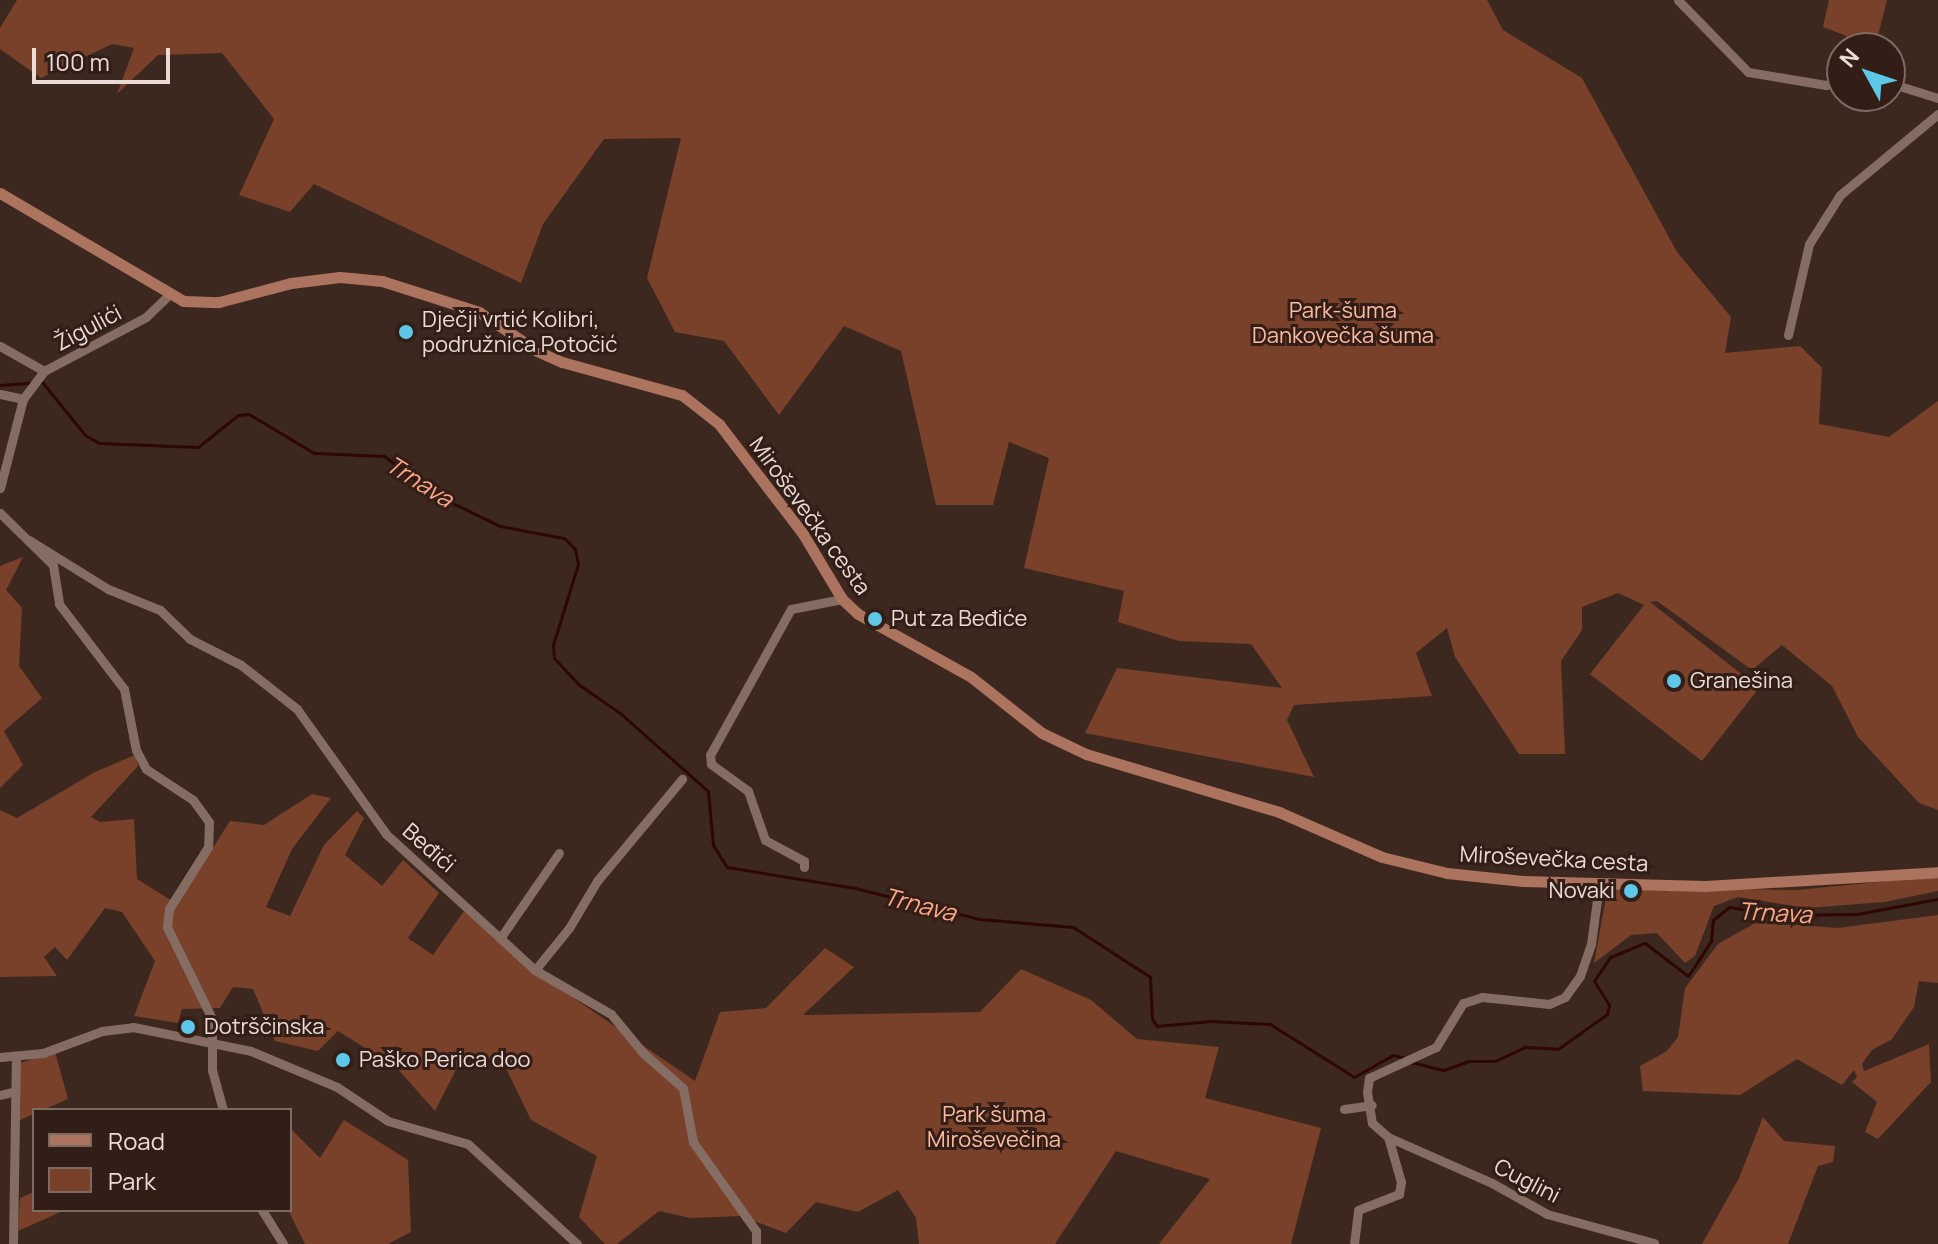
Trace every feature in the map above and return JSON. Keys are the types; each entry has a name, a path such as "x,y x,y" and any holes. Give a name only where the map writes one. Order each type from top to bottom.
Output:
{"main road":[{"name":"Miroševečka cesta","path":"0,193 183,301 219,302 291,283 340,277 382,281 479,312 537,351 562,362 682,395 719,424 768,487 842,599 887,633 971,677 1042,733 1086,754 1279,812 1415,866 1523,881 1705,886 1938,872"}],"street":[{"path":"1678,0 1748,72 1826,85"},
{"path":"1906,88 1938,98"},
{"path":"1788,335 1809,244 1840,195 1938,114"},
{"name":"Žigulići","path":"0,488 23,399 43,373 146,317 170,294"},
{"path":"0,346 43,373"},
{"path":"0,394 23,399"},
{"path":"0,513 53,565 59,604 124,689 136,750 146,769 193,800 209,822 208,847 169,909 167,927 202,995 215,1044 212,1070 222,1108"},
{"name":"Beđići","path":"29,540 108,589 160,610 190,639 241,665 284,697 386,834 535,970 611,1014 643,1053 683,1088 693,1142 756,1231 756,1244"},
{"path":"804,867 804,861 765,840 748,791 711,764 710,755 791,609 842,599"},
{"path":"535,970 606,869 682,779"},
{"path":"501,937 559,853"},
{"path":"1354,1244 1358,1210 1399,1194 1401,1182 1388,1137 1372,1123 1369,1078 1436,1047 1463,1003 1482,997 1549,1004 1565,997 1580,976 1591,944 1599,885"},
{"path":"0,1057 16,1058 133,1027 251,1051 337,1087 388,1121 468,1144 577,1244"},
{"path":"13,1244 16,1058"},
{"path":"0,1095 16,1091"},
{"path":"1344,1109 1372,1105"},
{"name":"Cuglini","path":"1388,1137 1492,1183 1547,1214 1654,1243"},
{"path":"263,1212 283,1244"}],"green space":[{"name":"Park-šuma Dankovečka šuma","path":"17,0 1487,0 1503,30 1582,78 1677,252 1731,317 1725,353 1800,346 1822,368 1819,424 1889,437 1938,401 1938,810 1919,803 1858,737 1832,686 1782,645 1752,670 1657,601 1650,602 1759,688 1702,761 1590,674 1644,605 1618,593 1582,607 1582,630 1561,661 1565,754 1519,754 1455,657 1447,628 1416,653 1432,696 1294,705 1287,720 1314,777 1085,733 1117,668 1282,688 1251,644 1179,641 1118,622 1124,591 1024,568 1049,458 1009,442 993,505 936,505 901,351 844,326 779,415 724,341 675,332 647,278 681,138 604,139 543,224 521,283 314,184 290,212 239,195 274,119 222,53 158,55 117,94 134,48 112,44 41,78 0,49 0,28"},
{"path":"1829,0 1887,0 1879,32 1836,32 1823,27"},
{"path":"23,557 6,590 22,608 19,666 42,698 4,731 23,765 0,788 0,566"},
{"name":"Park šuma Miroševečina","path":"135,755 138,766 91,817 100,822 134,819 137,879 177,904 230,821 264,825 312,794 331,798 292,849 266,907 290,916 324,845 357,811 364,818 345,855 382,886 403,860 439,893 408,938 433,955 464,911 537,973 695,1081 720,1012 766,1008 825,948 854,967 803,1015 980,1012 1021,969 1091,1000 1137,1039 1219,1047 1205,1098 1321,1128 1291,1244 1159,1244 1210,1179 1116,1151 1055,1244 919,1244 916,1218 898,1190 858,1212 816,1202 786,1233 741,1216 691,1218 659,1211 617,1244 605,1244 579,1217 597,1156 531,1120 502,1060 462,1058 435,1111 397,1068 338,1031 318,1051 275,1041 253,989 233,987 220,1008 182,1009 178,1023 134,1016 155,961 122,912 105,908 67,960 55,947 44,957 57,976 0,977 0,810 17,818 95,772"},
{"path":"1938,876 1938,891 1884,902 1807,908 1738,897 1714,906 1695,956 1685,963 1657,933 1631,935 1594,963 1608,887 1797,890"},
{"path":"1938,915 1938,983 1919,981 1914,1007 1892,1039 1872,1050 1862,1064 1864,1071 1929,1044 1931,1082 1878,1139 1865,1132 1877,1102 1852,1082 1857,1077 1854,1070 1842,1085 1797,1059 1740,1095 1643,1091 1640,1066 1667,1051 1678,1037 1685,988 1718,944 1757,922 1838,928"},
{"path":"55,1052 68,1099 48,1108 32,1108 32,1115 18,1121 20,1063"},
{"path":"1763,1117 1784,1141 1835,1146 1833,1162 1818,1166 1788,1244 1702,1244 1739,1178"},
{"path":"344,1120 408,1160 411,1232 388,1244 305,1244 289,1212 292,1212 292,1130 320,1158"},
{"path":"32,1193 32,1212 61,1212 18,1231 20,1198"}],"waterway":[{"name":"Trnava","path":"0,385 42,382 85,435 99,443 198,447 238,415 249,414 314,453 384,456 434,494 500,526 564,538 575,549 578,564 553,645 554,658 578,684 620,713 708,791 713,845 727,867 855,888 979,919 1073,927 1150,977 1152,1019 1157,1026 1211,1021 1270,1024 1354,1077 1393,1055 1405,1058"},
{"name":"Trnava","path":"1411,1062 1444,1070 1469,1061 1495,1061 1525,1047 1558,1049 1607,1014 1609,1005 1594,981 1610,957 1645,943 1688,976 1711,941 1713,920 1729,907 1781,915 1857,914 1938,899"}],"place":[{"name":"Dječji vrtić Kolibri, podružnica Potočić","path":"406,332"},
{"name":"Put za Beđiće","path":"875,619"},
{"name":"Granešina","path":"1674,681"},
{"name":"Novaki","path":"1631,891"},
{"name":"Dotrščinska","path":"188,1027"},
{"name":"Paško Perica doo","path":"343,1060"}]}
